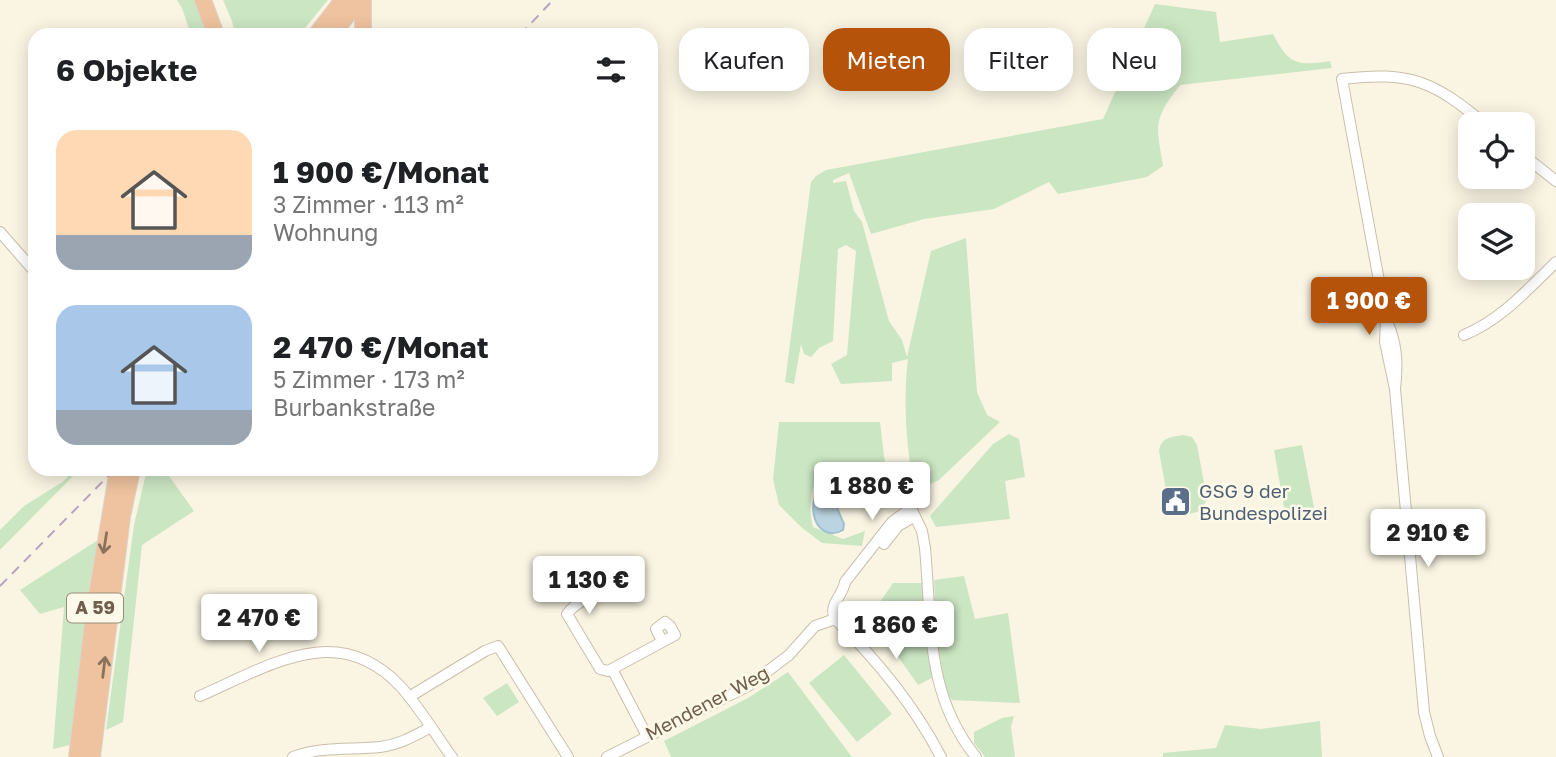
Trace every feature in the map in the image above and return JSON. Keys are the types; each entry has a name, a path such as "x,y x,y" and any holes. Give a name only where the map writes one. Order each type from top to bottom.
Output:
{"highway":[{"path":"203,0 213,28"},
{"path":"324,28 355,2"},
{"path":"337,28 355,2"},
{"path":"355,2 361,28"},
{"name":"A 59","path":"85,752 95,607 121,476"},
{"name":"A 59","path":"85,752 95,735 116,566 122,476"},
{"path":"116,566 138,476"}],"street":[{"path":"1438,757 1424,712 1395,389 1387,354 1386,319 1342,79 1381,75 1418,80 1443,92 1469,112"},
{"path":"1535,164 1556,181"},
{"path":"0,232 28,264"},
{"path":"1464,335 1507,310 1556,262"},
{"path":"942,757 888,676 835,619 833,608 845,582 913,512 922,531 925,548 933,661 939,687 958,733 976,757"},
{"path":"598,593 570,609 567,614 600,669 608,671 663,641"},
{"name":"Mendener Weg","path":"607,757 748,686 789,655 815,626 835,619"},
{"path":"410,697 485,651 498,646 568,757"},
{"path":"200,696 298,655 329,650 352,654 371,662 388,674 410,697 452,757"},
{"path":"612,668 647,736"},
{"path":"293,757 334,748 381,747 406,741 431,727"}],"green space":[{"path":"177,0 196,0 207,28 189,28"},
{"path":"223,0 328,0 305,28 234,28"},
{"path":"1155,4 1216,12 1220,42 1273,34 1284,52 1295,61 1330,61 1332,68 1181,85 1181,28 1144,28"},
{"path":"1116,91 1176,91 1165,107 1159,123 1163,166 1147,177 1058,194 1049,182 994,209 924,219 871,234 849,173 833,180 833,183 846,181 854,211 862,222 889,321 902,340 907,357 931,251 966,238 977,392 987,415 1000,422 939,480 921,489 914,487 906,423 908,359 892,363 892,381 841,384 831,364 847,355 856,251 846,245 838,249 833,341 819,348 811,357 804,354 801,344 794,384 785,382 811,182 826,170 1103,119"},
{"path":"779,422 880,422 887,481 881,494 860,473 846,467 837,467 816,476 812,495 813,527 843,539 865,531 862,546 822,543 779,505 773,479"},
{"path":"1009,434 1019,439 1025,477 1005,481 1010,519 936,527 930,516 993,444"},
{"path":"1183,435 1192,437 1197,445 1207,499 1202,510 1184,514 1172,510 1169,506 1159,451 1165,440"},
{"path":"1302,445 1315,513 1286,518 1274,450"},
{"path":"68,476 73,476 0,550 0,530 24,506"},
{"path":"145,476 169,476 194,511 142,545 123,722 106,730 134,525"},
{"path":"98,540 90,582 70,745 53,749 64,607 40,614 20,590"},
{"path":"964,576 975,619 1008,613 1020,703 952,700 946,690 939,660 934,580"},
{"path":"893,583 922,583 932,678 918,685 870,617"},
{"path":"844,655 892,714 857,742 809,683"},
{"path":"788,672 852,757 671,757 664,741 748,698"},
{"path":"507,683 519,702 497,716 483,698"},
{"path":"1014,716 1011,727 1015,757 985,757 974,743 974,732 1002,718"},
{"path":"1320,721 1322,757 1163,757 1163,753 1216,748 1225,725 1261,729"}],"water":[{"path":"840,476 853,477 863,486 864,495 854,505 835,498 844,524 843,530 832,533 824,531 817,524 814,503 818,492 826,483"}],"railway":[{"path":"527,28 553,0"},
{"path":"0,586 108,476"}],"place":[{"name":"GSG 9 der Bundespolizei","path":"1176,502"}]}
